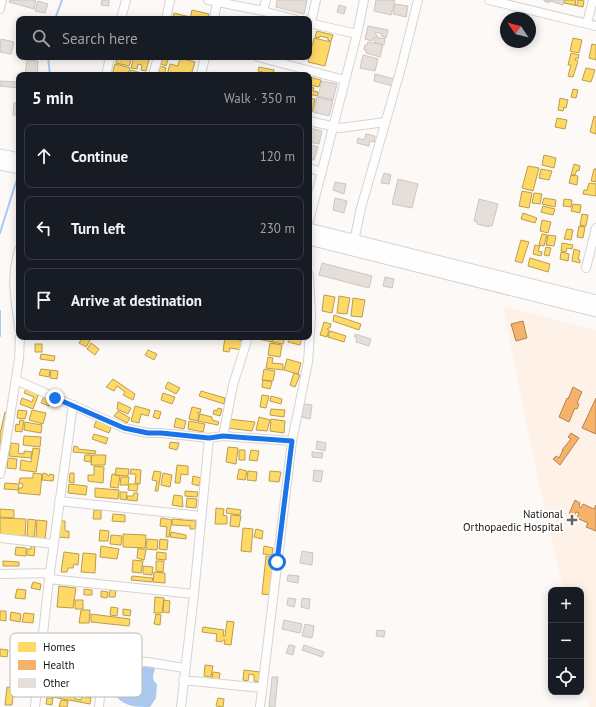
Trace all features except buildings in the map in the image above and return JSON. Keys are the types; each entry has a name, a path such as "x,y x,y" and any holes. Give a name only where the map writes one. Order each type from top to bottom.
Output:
{"main road":[{"path":"0,155 16,158"},
{"path":"0,164 16,167"},
{"path":"312,231 596,301"},
{"path":"312,240 596,311"}],"street":[{"path":"0,10 2,0"},
{"path":"122,16 126,0"},
{"path":"167,16 170,0"},
{"path":"208,0 282,16"},
{"path":"263,11 266,0"},
{"path":"312,16 316,0"},
{"path":"312,210 357,34 364,0"},
{"path":"354,241 361,208 401,68 418,0"},
{"path":"489,0 524,4 596,26"},
{"path":"587,23 593,0"},
{"path":"215,16 218,2"},
{"path":"312,23 357,34"},
{"path":"107,72 109,60"},
{"path":"154,72 157,60"},
{"path":"202,72 204,60"},
{"path":"269,60 345,80"},
{"path":"312,122 333,127 351,128 367,124 386,122"},
{"path":"312,169 322,172"},
{"path":"586,268 593,253 596,228"},
{"path":"16,258 13,287 16,308"},
{"path":"0,474 16,380 20,340"},
{"path":"223,436 233,385 247,340"},
{"path":"260,707 292,441 301,400 310,340"},
{"path":"16,380 124,428 148,433 209,438 223,436 292,441"},
{"path":"43,633 49,576 73,405"},
{"path":"181,707 184,668 194,594 209,438"},
{"path":"59,501 201,516"},
{"path":"0,538 54,544"},
{"path":"0,574 49,576 194,594"},
{"path":"142,662 184,668"},
{"path":"183,680 262,688"},
{"path":"36,707 37,697"},
{"path":"98,707 99,697"}],"shaded area":[{"name":"National Orthopaedic Hospital","path":"503,306 596,330 596,707 589,707 584,684 584,587 562,587 532,451"}],"water":[{"path":"149,664 155,669 153,679 157,684 156,698 150,707 128,705 117,697 142,697 142,665"}],"waterway":[{"path":"56,16 62,0"},
{"path":"48,60 50,72"},
{"path":"0,233 16,182"},
{"path":"0,311 0,336"}],"place":[{"name":"National Orthopaedic Hospital","path":"572,520"}],"route":[{"path":"55,398 124,428 148,433 209,438 223,436 292,441 277,562"}]}
